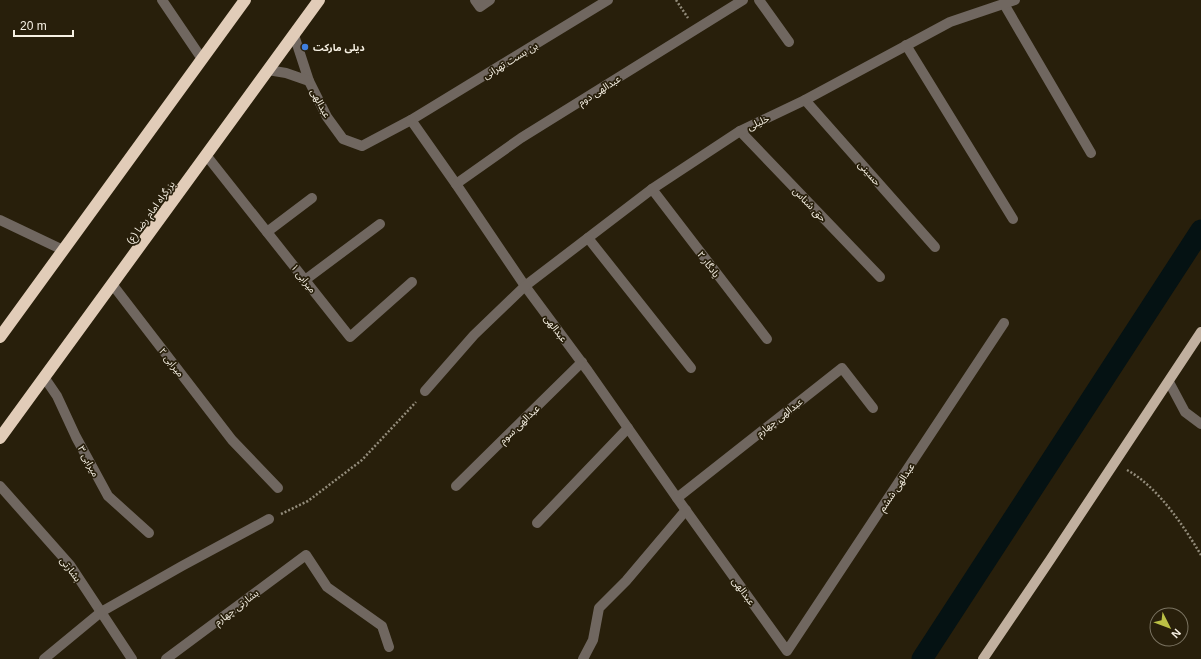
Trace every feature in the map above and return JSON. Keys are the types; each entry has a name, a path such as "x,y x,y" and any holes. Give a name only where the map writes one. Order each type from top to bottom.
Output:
{"highway":[{"path":"0,336 245,0"},
{"name":"بزرگراه امام رضا (ع)","path":"0,438 319,0"}],"main road":[{"path":"983,659 1201,332"}],"street":[{"path":"162,0 202,59"},
{"path":"475,0 480,7 490,0"},
{"name":"بن بست تهرانی","path":"411,120 608,0"},
{"name":"عبدالهی دوم","path":"456,184 521,138 743,0"},
{"path":"760,0 789,42"},
{"name":"خلیلی","path":"425,391 474,335 526,286 652,188 740,131 805,100 950,22 1015,0"},
{"path":"1004,4 1091,153"},
{"name":"عبدالهی","path":"294,35 309,81 327,117 343,139 362,146 411,120 526,286 582,362 787,651"},
{"path":"906,45 1013,219"},
{"name":"عبدالهی","path":"268,70 286,73 309,81"},
{"name":"حسینی","path":"805,100 935,247"},
{"name":"حق شناس","path":"740,131 880,277"},
{"name":"میرابی ۱","path":"206,155 350,337 412,282"},
{"name":"یادگار ۲","path":"652,188 767,339"},
{"path":"267,232 312,198"},
{"path":"0,220 63,250"},
{"path":"305,280 380,224"},
{"path":"588,238 691,368"},
{"name":"میرابی ۲","path":"112,284 232,440 278,488"},
{"name":"عبدالهی ششم","path":"787,651 1004,323"},
{"name":"عبدالهی سوم","path":"456,486 582,362"},
{"name":"عبدالهی چهارم","path":"677,498 842,368 873,408"},
{"name":"میرابی ۳","path":"44,377 57,396 76,437 108,496 149,533"},
{"path":"1169,382 1185,412 1201,424"},
{"path":"537,523 628,428"},
{"name":"بشارتی","path":"0,486 70,565 132,659"},
{"path":"583,659 593,640 599,608 626,581 686,510"},
{"path":"44,659 101,612 269,519"},
{"name":"بشارتی چهارم","path":"166,659 306,555 327,587 382,626 389,647"}],"path":[{"path":"676,0 696,30"},
{"path":"269,519 308,501 362,460 425,391"},
{"path":"1115,463 1136,475 1160,496 1192,539 1201,555"}],"waterway":[{"path":"922,659 1201,230"}],"place":[{"name":"دیلی مارکت","path":"305,47"}]}
